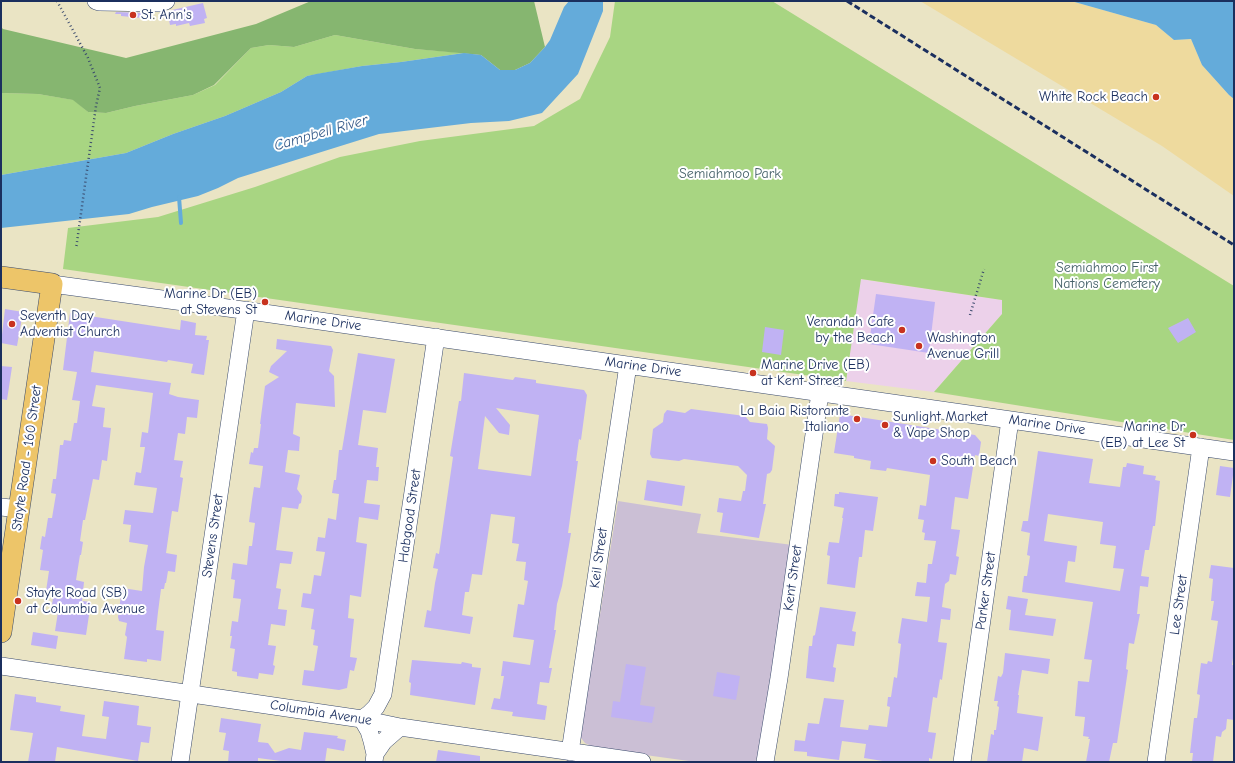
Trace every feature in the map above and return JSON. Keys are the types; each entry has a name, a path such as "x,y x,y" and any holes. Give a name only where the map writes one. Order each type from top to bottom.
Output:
{"main road":[{"path":"1,277 52,284"},
{"name":"Stayte Road - 160 Street","path":"1,632 10,508 52,284"}],"street":[{"path":"96,1 160,3 166,1"},
{"name":"Marine Drive","path":"52,284 246,310 1234,452"},
{"name":"Stevens Street","path":"180,762 246,310"},
{"name":"Habgood Street","path":"362,719 376,707 383,694 436,338"},
{"name":"Keil Street","path":"576,758 628,365"},
{"name":"Kent Street","path":"765,762 779,678 820,393"},
{"name":"Parker Street","path":"962,762 1010,420"},
{"name":"Lee Street","path":"1156,762 1201,447"},
{"name":"Columbia Avenue","path":"1,666 362,719 550,749 576,758 642,762"},
{"name":"Habgood Street","path":"383,694 390,714 400,726"},
{"path":"362,719 369,731 374,758"},
{"path":"374,758 384,741 400,726"}],"path":[{"path":"57,1 88,58 100,88 96,106 76,249"},
{"path":"970,315 984,269"}],"shaded area":[{"path":"860,279 1002,300 1002,314 934,392 846,381"},
{"path":"618,501 701,514 697,533 793,545 760,751 755,762 696,762 595,748 585,743 581,738 580,734 589,666 596,640"}],"green space":[{"path":"311,1 534,1 545,47 530,63 515,70 500,70 481,55 415,49 335,35 294,47 269,45 251,48 214,85 193,95 106,113 88,112 73,100 38,94 1,93 1,27 3,29 126,58 256,24"},
{"name":"Semiahmoo Park","path":"615,1 772,1 1234,286 1234,440 934,392 1002,314 1002,300 861,279 846,381 63,269 68,228 158,217 255,187 340,157 420,141 534,126 580,99 610,37"},
{"path":"335,35 415,49 464,53 362,66 307,76 281,92 225,116 173,134 126,153 1,175 1,93 38,94 74,100 88,112 106,113 193,95 215,85 251,48 269,45 294,47"}],"sand":[{"name":"White Rock Beach","path":"920,1 1071,1 1156,25 1174,40 1191,39 1202,65 1234,99 1234,196 1162,146"}],"water":[{"name":"Campbell River","path":"569,1 603,1 603,11 578,74 542,113 509,121 471,123 379,134 238,178 198,196 129,214 1,228 1,175 126,153 173,134 225,116 281,92 307,76 316,74 362,66 464,53 481,55 500,70 515,70 530,63 545,47 550,40 564,7"},
{"path":"1071,1 1234,1 1234,99 1202,65 1191,39 1174,40 1156,25"}],"building":[{"path":"203,3 207,18 204,19 205,23 190,26 189,23 176,26 176,24 170,25 168,15 173,14 172,10"},
{"path":"116,12 146,13 145,18 142,18 121,16 121,14 115,14"},
{"path":"876,294 935,302 929,353 869,344"},
{"name":"Seventh Day Adventist Church","path":"5,309 23,312 17,346 1,343"},
{"path":"70,313 180,330 181,320 196,323 195,335 207,336 206,340 209,340 204,375 191,373 193,364 168,360 167,362 94,351 91,372 171,383 169,394 199,400 197,418 187,417 185,434 178,433 174,460 183,461 180,477 183,478 178,512 172,511 166,553 177,555 175,572 168,571 164,589 161,589 158,612 156,630 164,631 161,661 147,659 147,662 124,659 127,623 119,621 118,617 122,588 142,591 148,545 129,542 131,525 123,524 125,510 153,513 157,488 134,485 136,472 141,473 145,447 140,447 142,432 148,433 153,393 96,385 92,406 105,408 103,427 111,428 107,461 102,460 99,480 93,479 85,520 83,520 80,541 83,542 76,580 84,582 82,601 91,602 86,635 55,631 58,612 51,611 54,592 46,591 49,571 40,570 43,550 40,549 42,536 45,537 48,518 52,518 56,494 51,493 53,479 56,479 60,445 63,445 64,440 71,441 74,423 77,423 80,401 72,400 77,372 63,370"},
{"path":"1188,318 1196,332 1178,343 1168,328"},
{"path":"765,327 784,330 781,355 762,352"},
{"path":"277,339 331,346 333,350 329,371 334,376 335,407 296,403 293,434 300,437 299,451 288,450 285,472 300,475 297,489 302,496 298,509 282,507 276,550 293,552 291,564 280,563 276,588 281,589 278,609 287,610 285,626 271,624 268,645 276,646 273,675 259,673 258,679 237,676 237,672 232,671 235,649 230,648 232,636 230,636 232,621 238,622 241,599 233,598 235,580 231,579 233,563 247,565 249,546 252,546 255,523 249,522 252,500 254,487 260,488 263,466 249,464 251,452 253,453 254,448 258,448 265,386 279,377 269,372 271,366 287,351 276,349"},
{"path":"358,353 395,359 386,413 363,410 358,445 378,448 376,467 379,467 378,481 367,480 364,503 380,505 378,520 359,517 356,542 367,544 361,597 350,595 348,618 354,619 350,657 357,658 354,671 350,670 347,688 339,690 302,685 304,670 314,671 318,646 313,645 315,630 311,629 314,609 301,607 303,593 311,594 314,575 321,576 325,552 316,551 318,537 325,538 328,518 336,520 339,494 332,493 334,480 336,480 339,450 342,450"},
{"path":"1,366 12,367 7,400 1,399"},
{"path":"464,373 513,380 515,377 536,380 536,383 584,390 587,395 581,440 579,439 576,461 578,461 568,533 571,533 562,586 557,604 554,630 556,630 549,668 552,668 549,683 540,682 537,704 547,706 545,720 512,716 513,712 491,709 494,698 500,699 504,676 501,676 503,661 530,665 534,640 513,637 518,604 524,605 528,581 524,580 526,562 516,561 519,544 512,543 515,517 491,514 482,575 472,574 469,592 465,592 462,615 473,617 470,634 424,627 427,610 431,611 438,569 433,568 436,553 439,554 453,457 450,456 459,401 461,401","holes":["496,408 539,415 531,476 478,469 485,416 499,433 509,435 510,425"]},
{"path":"691,409 745,416 750,422 767,424 767,439 775,446 772,470 767,474 763,504 766,504 759,538 720,532 723,513 717,512 719,498 741,501 743,491 745,491 747,475 738,466 684,459 679,461 652,458 650,454 653,429 663,422 664,414 667,410 685,413"},
{"path":"840,414 975,435 981,442 979,456 975,455 968,499 955,497 951,529 960,530 956,556 959,557 956,575 950,574 949,581 945,584 942,607 951,609 950,620 941,619 938,642 947,643 942,680 940,679 937,698 933,697 928,732 936,733 932,759 929,758 929,762 889,762 864,758 866,744 842,741 839,760 807,756 807,752 794,751 795,740 805,741 808,723 819,724 824,698 844,700 840,727 868,730 869,725 887,727 890,707 887,706 888,697 891,697 894,677 897,678 901,644 898,643 902,618 927,622 930,597 915,596 917,582 926,583 928,564 932,564 936,541 924,540 925,533 922,532 924,520 918,519 920,505 926,506 930,475 887,468 886,471 870,469 871,461 854,458 854,456 834,453"},
{"path":"1038,451 1093,459 1089,483 1120,487 1123,467 1126,467 1127,463 1144,466 1143,474 1156,476 1155,480 1160,481 1155,526 1153,526 1149,550 1145,550 1141,576 1149,577 1148,587 1140,586 1137,614 1140,614 1134,644 1129,643 1126,669 1128,670 1117,743 1113,743 1109,762 1086,762 1090,739 1088,739 1089,737 1083,736 1085,717 1075,716 1078,681 1089,682 1092,660 1084,659 1093,602 1022,592 1024,576 1027,576 1030,556 1027,555 1030,533 1021,531 1023,521 1028,521","holes":["1048,514 1103,522 1100,544 1116,546 1113,568 1124,569 1120,591 1065,582 1068,561 1075,562 1077,546 1044,541"]},
{"path":"1220,466 1234,468 1230,497 1216,495"},
{"path":"647,480 685,486 682,506 644,500"},
{"path":"839,492 878,497 873,531 865,530 862,557 859,557 855,588 827,584 830,556 827,555 829,542 839,543 843,518 844,508 834,506 835,494 839,494"},
{"path":"1211,565 1234,568 1234,651 1232,665 1234,665 1234,720 1227,719 1226,729 1222,732 1221,737 1216,736 1213,762 1192,762 1193,753 1190,753 1194,718 1197,718 1200,695 1197,694 1201,663 1207,664 1208,661 1212,662 1218,621 1211,620 1214,601 1211,601 1213,579 1209,578"},
{"path":"1008,596 1028,599 1025,615 1056,619 1053,636 1009,630 1011,610 1006,609"},
{"path":"820,607 856,612 852,631 856,632 854,646 837,644 833,667 836,668 834,682 806,678 809,646 812,646"},
{"path":"33,632 58,636 56,649 31,645"},
{"path":"1005,653 1050,659 1048,674 1022,670 1018,695 1017,713 1043,717 1038,751 1024,748 1022,762 987,762 991,734 994,735 994,730 996,730 999,707 997,706 998,701 994,701 998,676 1001,677 1003,673"},
{"path":"412,660 461,664 462,662 472,664 472,667 481,668 475,705 410,695 411,683 409,682"},
{"path":"626,664 646,667 640,705 655,707 652,723 611,717 613,701 620,702"},
{"path":"717,672 740,676 736,700 713,696"},
{"path":"15,694 36,697 36,702 61,706 60,711 85,715 82,736 106,739 109,717 102,716 104,701 139,706 137,725 151,727 149,743 141,742 138,761 57,747 55,762 28,762 33,733 10,730"},
{"path":"221,718 261,724 258,742 268,743 275,753 289,748 301,750 304,732 338,736 337,738 346,740 344,751 327,748 325,762 281,762 258,758 258,762 228,762 229,751 223,750 226,733 219,732"},
{"path":"438,750 480,756 480,762 436,762"}],"waterway":[{"path":"179,197 181,223"}],"railway":[{"path":"847,1 1234,245"}],"place":[{"name":"St. Ann's","path":"133,15"},
{"name":"White Rock Beach","path":"1156,97"},
{"name":"Marine Dr (EB) at Stevens St","path":"265,302"},
{"name":"Seventh Day Adventist Church","path":"12,324"},
{"name":"Verandah Cafe by the Beach","path":"902,330"},
{"name":"Washington Avenue Grill","path":"919,346"},
{"name":"Marine Drive (EB) at Kent Street","path":"753,373"},
{"name":"La Baia Ristorante Italiano","path":"857,419"},
{"name":"Sunlight Market & Vape Shop","path":"885,425"},
{"name":"Marine Dr (EB) at Lee St","path":"1193,435"},
{"name":"South Beach","path":"933,461"},
{"name":"Stayte Road (SB) at Columbia Avenue","path":"18,601"}],"park label":[{"name":"Semiahmoo First Nations Cemetery","path":"1107,276"}]}
